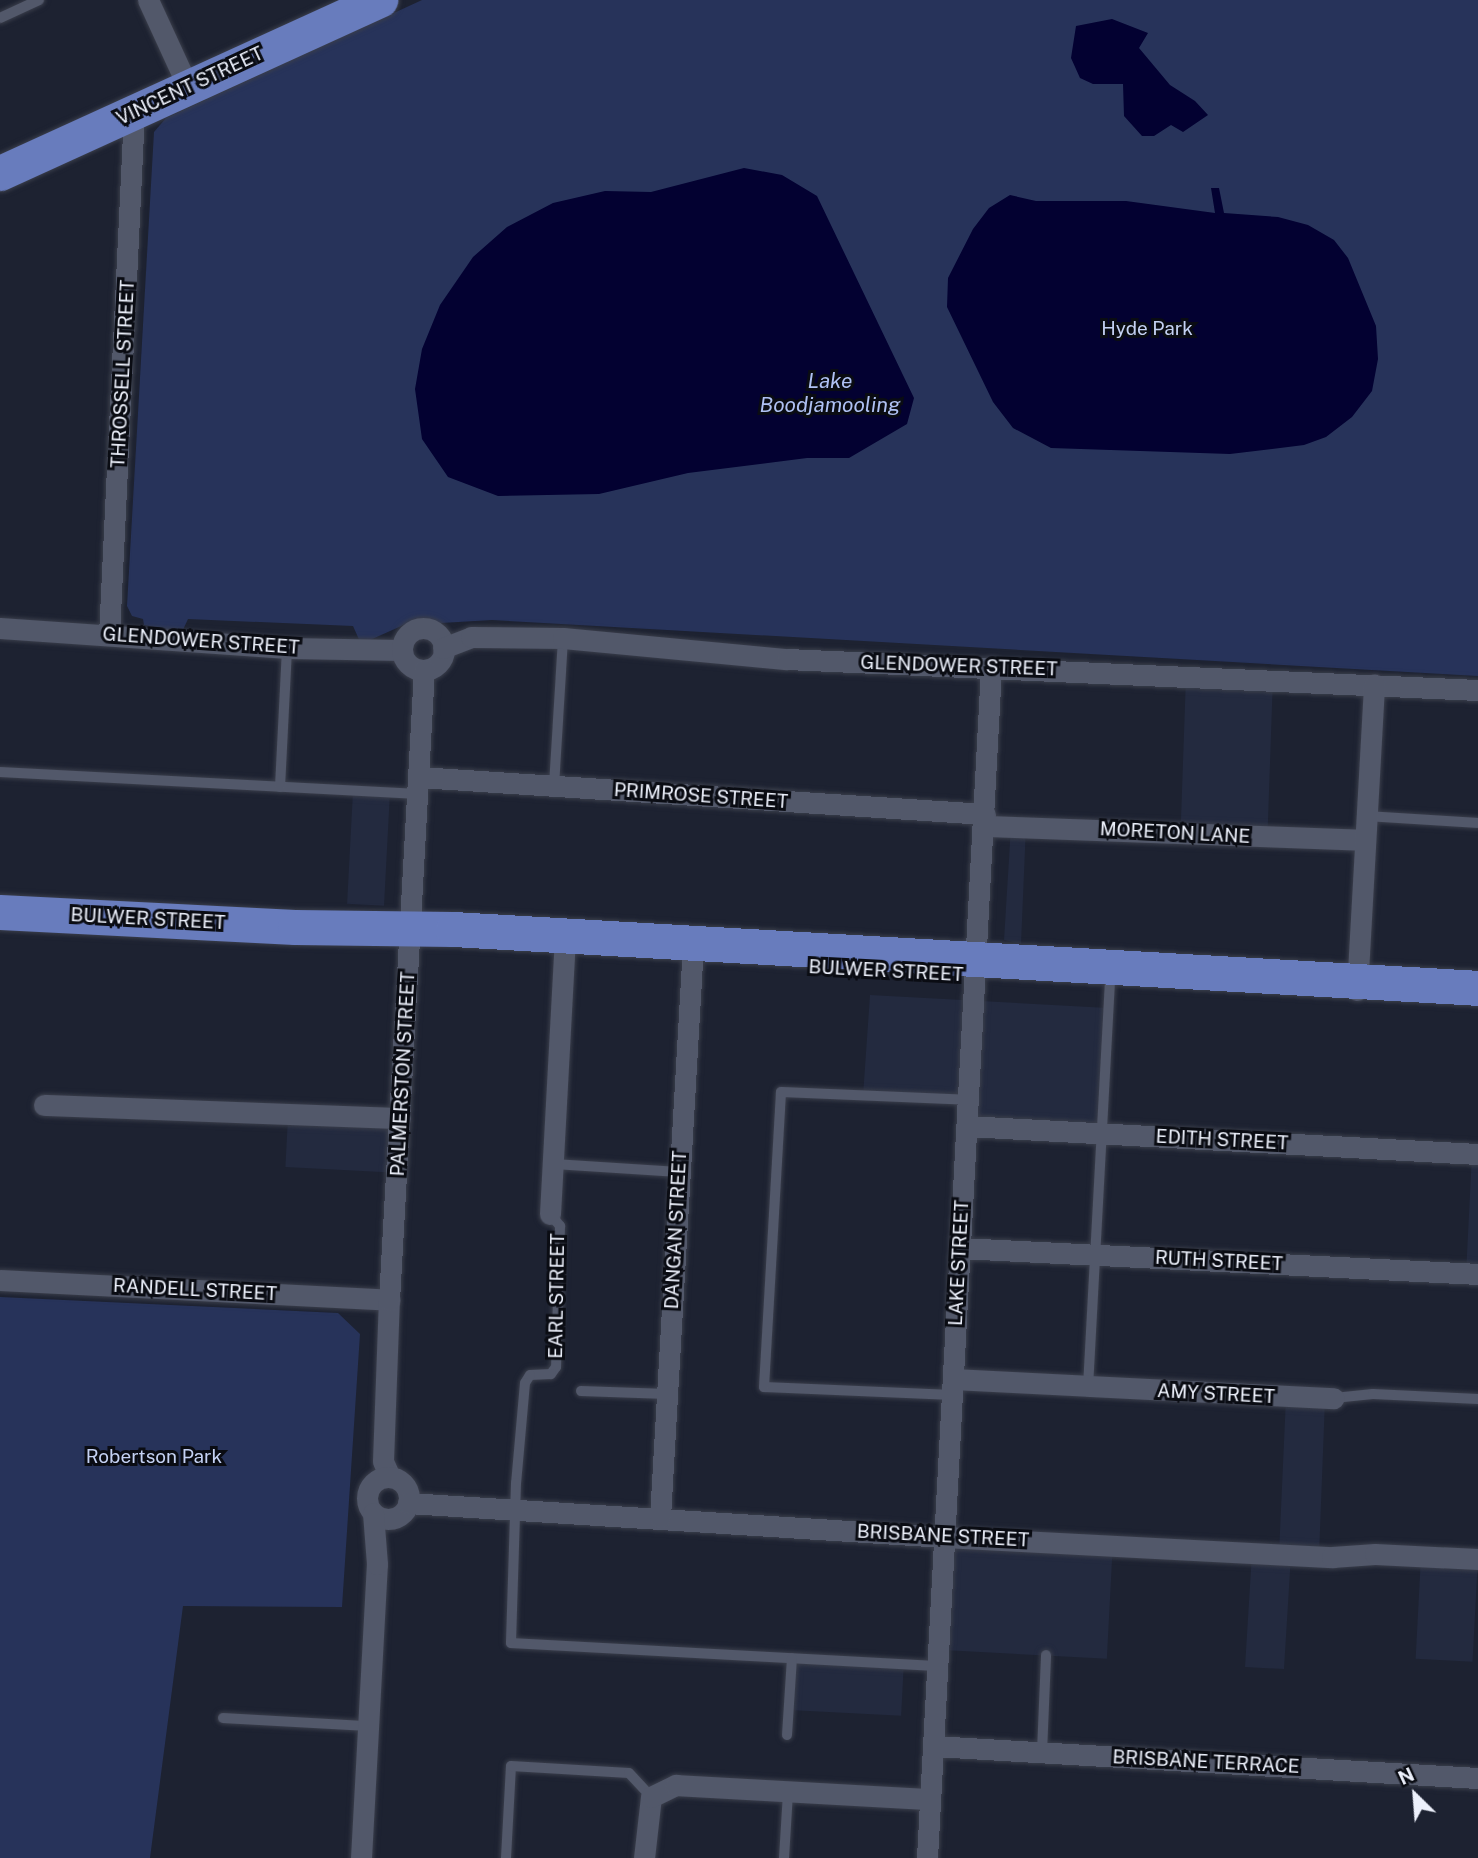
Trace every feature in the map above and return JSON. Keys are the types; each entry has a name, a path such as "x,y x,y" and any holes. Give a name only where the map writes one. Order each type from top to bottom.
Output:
{"main road":[{"name":"VINCENT STREET","path":"0,173 380,0"},
{"name":"BULWER STREET","path":"0,912 295,927 564,946 1357,988 1478,1003"},
{"name":"BULWER STREET","path":"977,967 1110,984 1478,988"}],"street":[{"path":"148,0 188,87"},
{"name":"THROSSELL STREET","path":"109,635 134,112"},
{"name":"GLENDOWER STREET","path":"0,628 287,648 402,650"},
{"path":"422,629 437,634 443,648 437,665 424,670 411,666 402,650 407,636 422,629"},
{"name":"GLENDOWER STREET","path":"443,648 471,637 563,638 788,659 1478,690"},
{"name":"LAKE STREET","path":"927,1858 934,1746 935,1666 977,967 991,667"},
{"name":"PALMERSTON STREET","path":"390,1477 383,1461 389,1300 424,670"},
{"path":"1357,988 1374,684"},
{"name":"PRIMROSE STREET","path":"418,786 554,786 984,820"},
{"name":"MORETON LANE","path":"984,820 1365,840"},
{"name":"EARL STREET","path":"550,1214 564,946"},
{"name":"DANGAN STREET","path":"660,1517 692,953"},
{"path":"44,1105 400,1118"},
{"name":"EDITH STREET","path":"967,1126 1478,1154"},
{"name":"RUTH STREET","path":"960,1248 1478,1275"},
{"name":"RANDELL STREET","path":"0,1280 389,1300"},
{"name":"AMY STREET","path":"953,1387 1088,1387 1334,1398"},
{"path":"361,1858 382,1516 367,1500 371,1486 390,1477 407,1489 408,1503 382,1516"},
{"name":"BRISBANE STREET","path":"408,1503 944,1537 1332,1557 1375,1554 1478,1559"},
{"name":"BRISBANE TERRACE","path":"934,1746 1478,1778"},
{"path":"644,1858 651,1797 676,1785 930,1799"}],"lane":[{"path":"0,18 39,0"},
{"path":"554,786 563,638"},
{"path":"280,787 287,648"},
{"path":"0,772 280,787 418,786"},
{"path":"1367,816 1478,823"},
{"path":"1088,1387 1110,984"},
{"path":"953,1387 764,1387 780,1092 968,1100"},
{"path":"554,1164 679,1172"},
{"name":"EARL STREET","path":"514,1509 526,1383 530,1375 551,1374 556,1367 560,1226 550,1214"},
{"path":"581,1391 667,1395"},
{"name":"AMY STREET","path":"1334,1398 1373,1394 1478,1399"},
{"path":"514,1509 511,1643 935,1666"},
{"path":"1042,1752 1046,1654"},
{"path":"787,1735 792,1658"},
{"path":"223,1718 368,1726"},
{"path":"506,1858 511,1766 629,1773 651,1797"},
{"path":"784,1858 788,1792"}],"shaded area":[{"path":"1186,676 1273,679 1268,835 1181,832"},
{"path":"353,791 390,793 384,906 347,904"},
{"path":"1011,826 1026,826 1021,944 1004,940"},
{"path":"870,995 1108,1008 1102,1133 967,1126 968,1100 863,1096"},
{"path":"288,1117 389,1122 386,1172 285,1167"},
{"path":"1472,1154 1478,1154 1478,1274 1466,1274"},
{"path":"1286,1397 1325,1400 1319,1556 1291,1555 1284,1669 1245,1667 1252,1553 1279,1554"},
{"path":"944,1537 1113,1546 1107,1659 938,1650"},
{"path":"1421,1556 1478,1559 1473,1662 1416,1659"},
{"path":"792,1658 904,1664 901,1716 789,1710"}],"green space":[{"name":"Hyde Park","path":"422,0 1478,0 1478,676 492,620 441,623 417,619 361,644 353,626 188,619 182,632 144,625 143,619 132,616 127,606 154,132 166,118"},
{"name":"Robertson Park","path":"0,1297 338,1313 360,1334 342,1607 183,1606 150,1858 0,1858"}],"water":[{"path":"1112,19 1148,33 1139,48 1170,85 1195,101 1208,115 1183,132 1171,125 1154,136 1142,136 1124,116 1123,84 1093,84 1080,78 1071,58 1076,26"},
{"name":"Lake Boodjamooling","path":"744,168 782,175 817,196 914,398 907,424 849,458 807,458 688,473 599,494 498,496 448,477 422,439 415,389 422,349 440,305 473,257 507,227 553,203 605,191 651,192"},
{"path":"1211,188 1219,188 1224,213 1278,217 1308,225 1334,240 1348,258 1376,326 1378,359 1372,391 1352,417 1326,437 1304,445 1230,454 1051,448 1013,428 993,402 947,307 948,278 973,229 989,208 1010,195 1036,201 1126,201 1215,213"}]}
